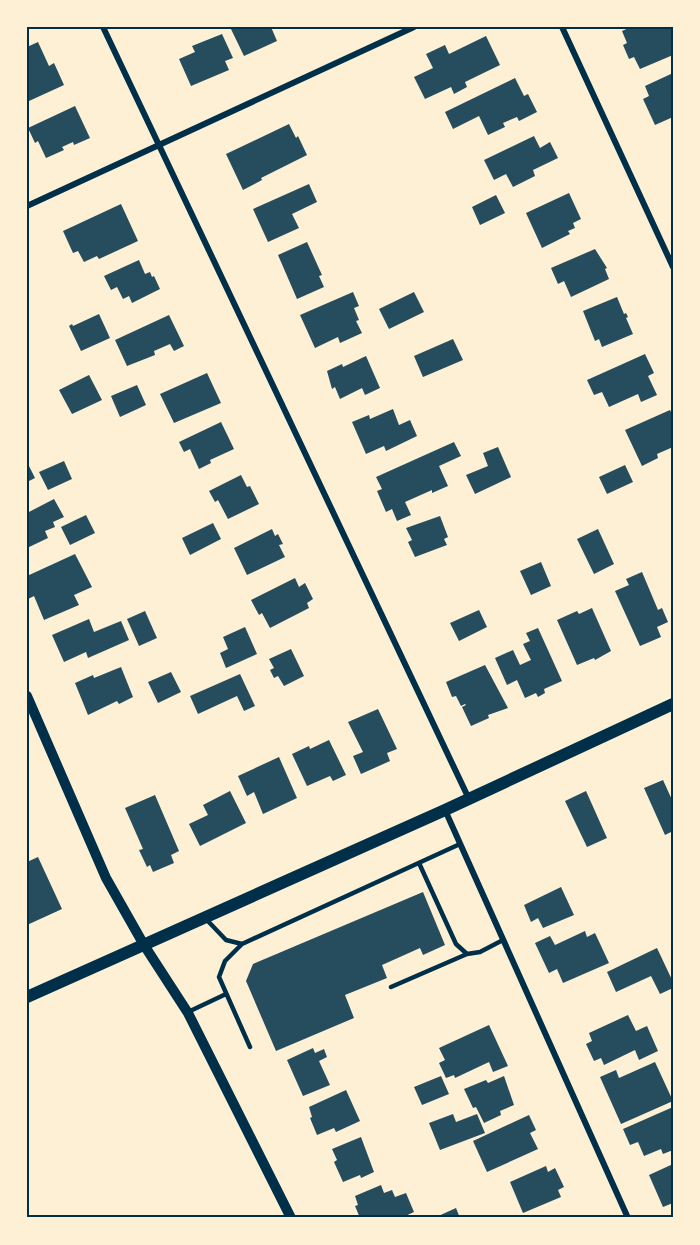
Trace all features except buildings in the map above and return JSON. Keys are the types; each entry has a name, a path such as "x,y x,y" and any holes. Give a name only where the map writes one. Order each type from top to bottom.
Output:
{"main road":[{"path":"27,997 445,810 673,704"}],"street":[{"path":"103,27 469,799"},
{"path":"27,206 414,27"},
{"path":"562,27 673,267"},
{"path":"27,696 106,878 144,945 188,1012 291,1218"},
{"path":"445,810 628,1218"}],"lane":[{"path":"250,1047 219,977 225,961 242,944 460,844"},
{"path":"419,863 456,944 467,954"},
{"path":"205,918 226,940 242,944"},
{"path":"392,987 467,954 480,952 503,940"},
{"path":"188,1012 226,994"}]}
